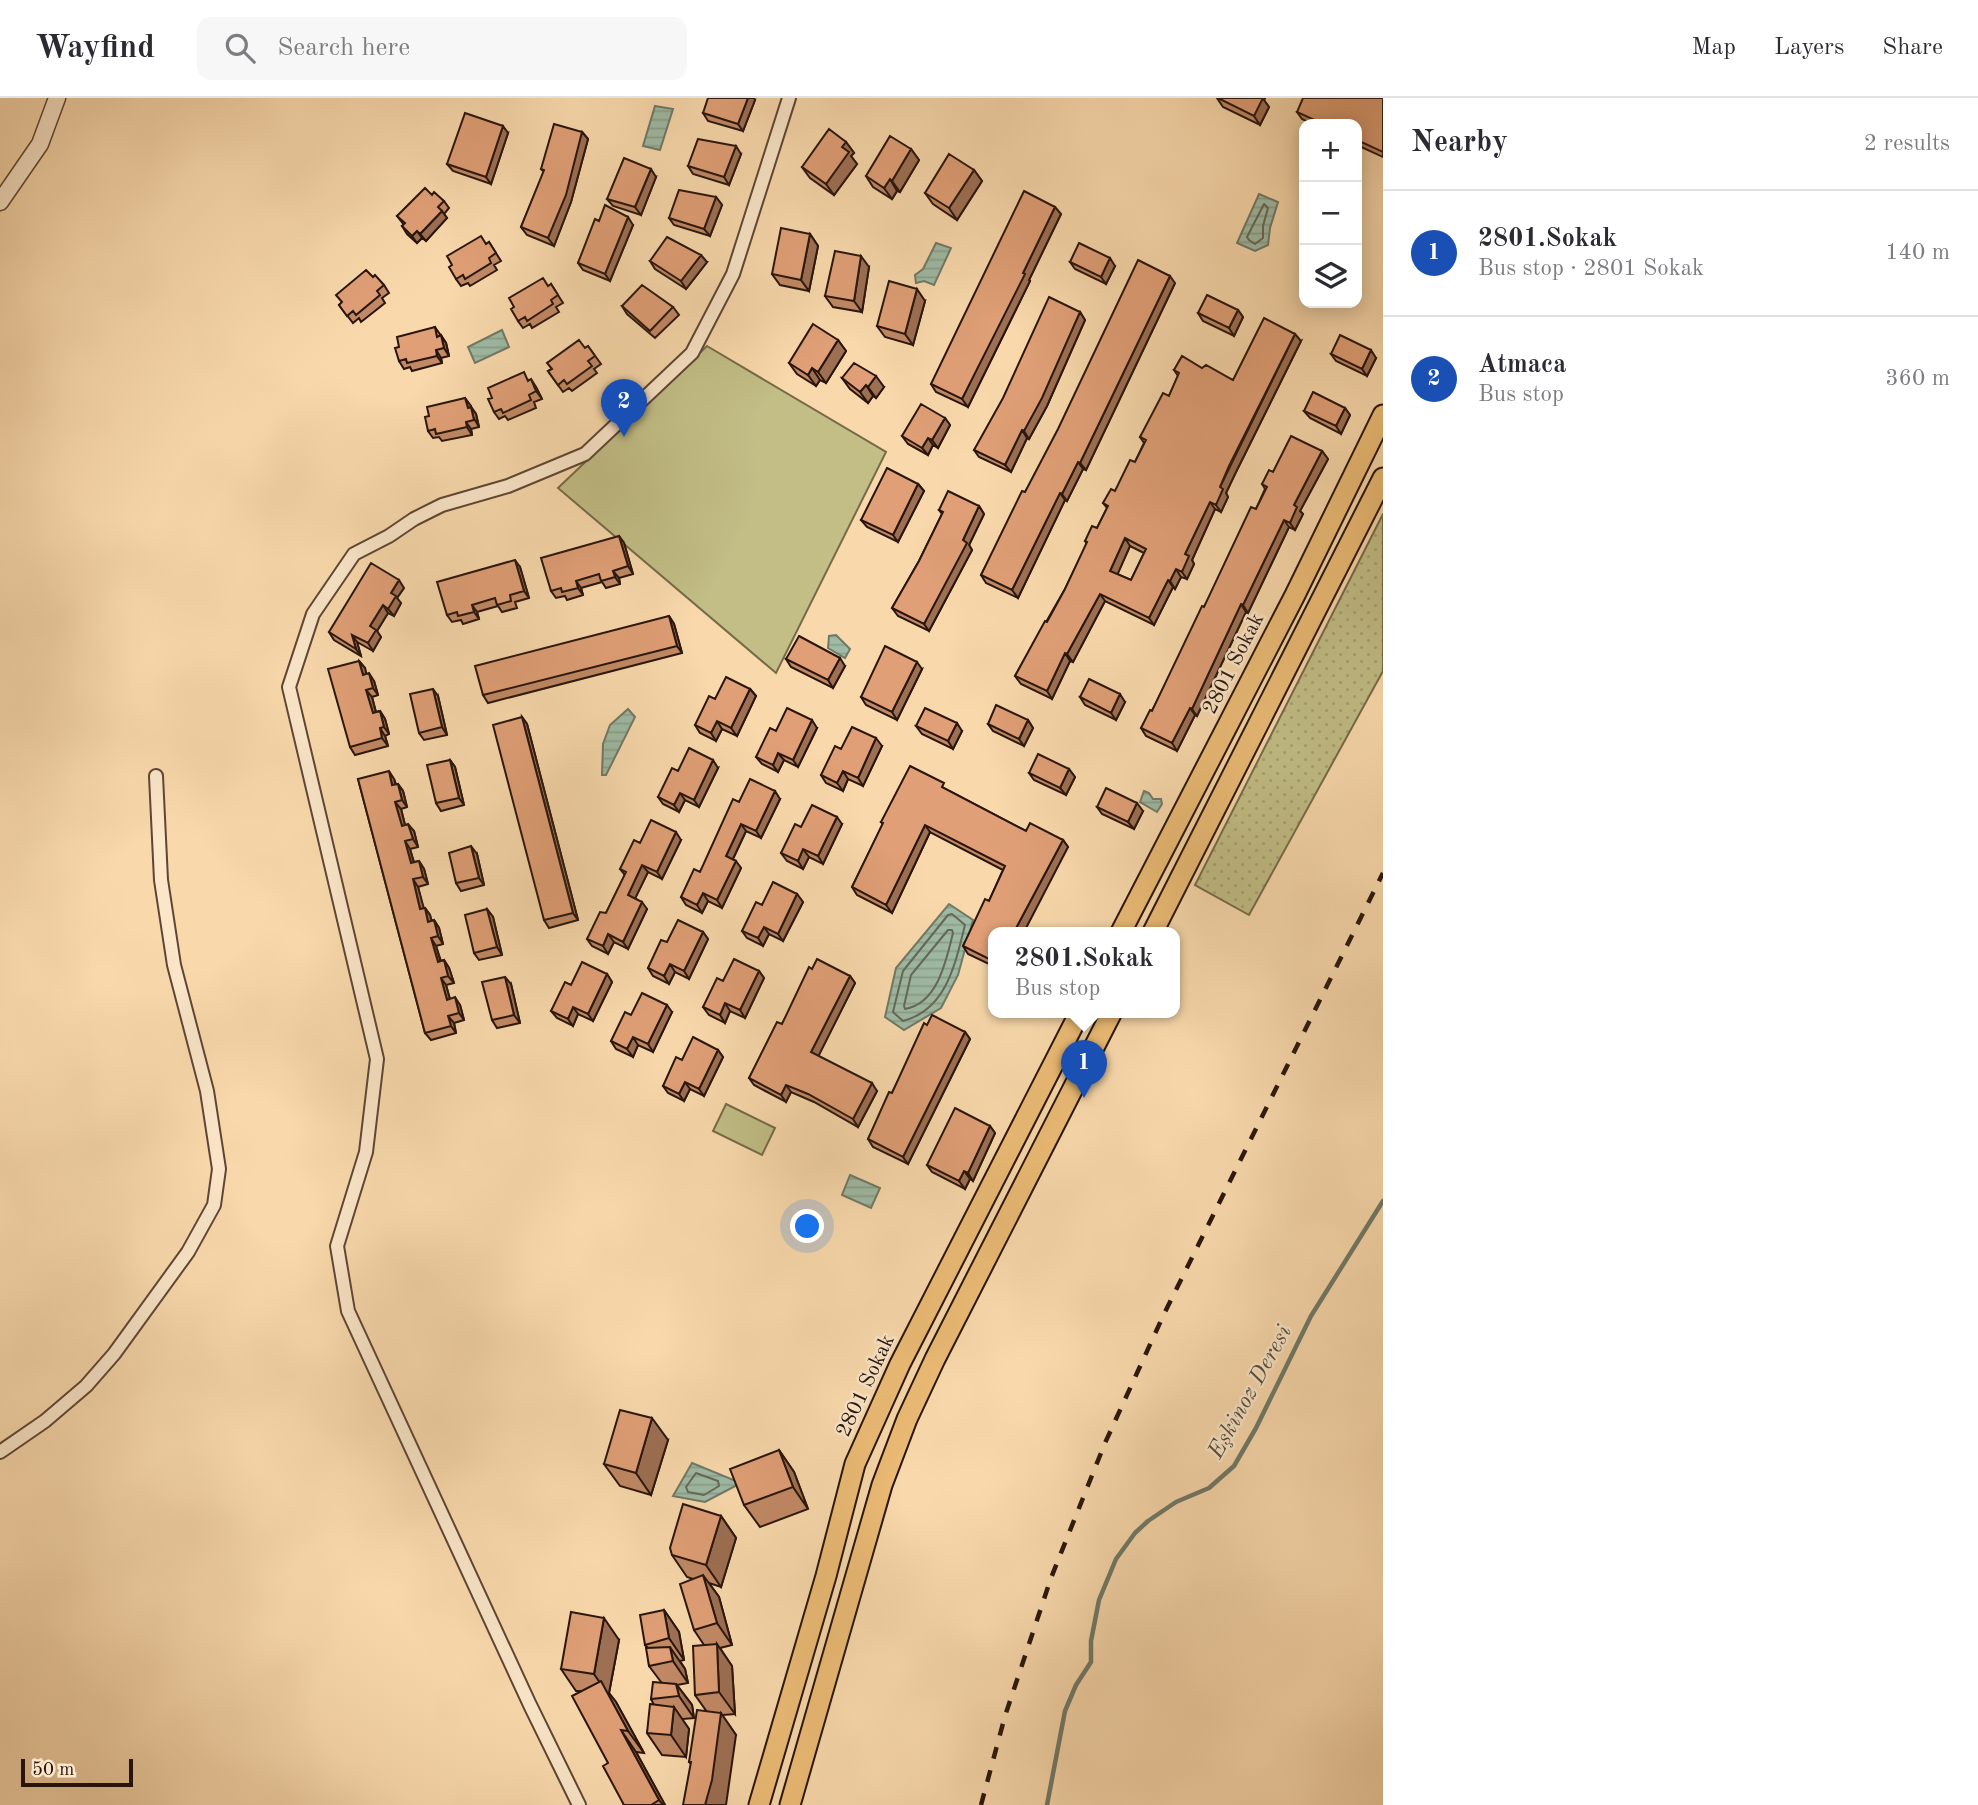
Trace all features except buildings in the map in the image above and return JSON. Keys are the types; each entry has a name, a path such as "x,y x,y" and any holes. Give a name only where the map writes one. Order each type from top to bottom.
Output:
{"main road":[{"name":"2801 Sokak","path":"1124,927 1295,595 1383,415"},
{"path":"1156,927 1383,478"},
{"name":"2801 Sokak","path":"759,1805 826,1576 855,1464 900,1364 1077,1018"},
{"path":"790,1805 893,1451 935,1359 1109,1018"}],"street":[{"path":"0,202 40,144 57,98"},
{"path":"579,1805 530,1706 348,1311 338,1246 366,1152 377,1059 289,687 313,614 354,555 442,505 508,486 585,454 692,353 733,274 789,98"},
{"path":"0,1452 45,1421 86,1386 100,1370 188,1252 214,1205 219,1169 207,1091 174,965 161,880 156,776"}],"shaded area":[{"path":"707,346 886,452 776,673 558,488"},
{"path":"1383,514 1383,671 1249,915 1195,885"},
{"path":"726,1104 775,1128 762,1155 713,1131"}],"water":[{"path":"655,106 673,109 660,150 643,146"},
{"path":"1259,194 1278,202 1268,245 1255,251 1237,243"},
{"path":"936,243 951,248 934,285 924,281 916,283 915,275 923,269"},
{"path":"502,330 509,347 475,363 468,347"},
{"path":"836,635 850,649 845,658 828,648 829,636"},
{"path":"628,709 635,717 606,775 602,775 603,744 610,725"},
{"path":"1144,791 1153,799 1161,799 1162,804 1157,812 1140,802"},
{"path":"949,904 973,920 958,975 941,1008 904,1030 885,1017 896,968"},
{"path":"850,1175 880,1188 871,1208 842,1195"},
{"path":"692,1463 741,1483 705,1502 673,1496"}],"waterway":[{"name":"Eşkinoz Deresi","path":"1047,1805 1065,1711 1076,1685 1091,1662 1091,1641 1099,1600 1116,1559 1135,1533 1148,1521 1176,1502 1209,1488 1234,1466 1256,1428 1311,1316 1383,1201"}],"railway":[{"path":"981,1805 1005,1716 1051,1578 1105,1443 1164,1314 1383,873"}],"place":[{"name":"Atmaca","path":"624,437"},
{"name":"2801.Sokak","path":"1084,1098"}]}
